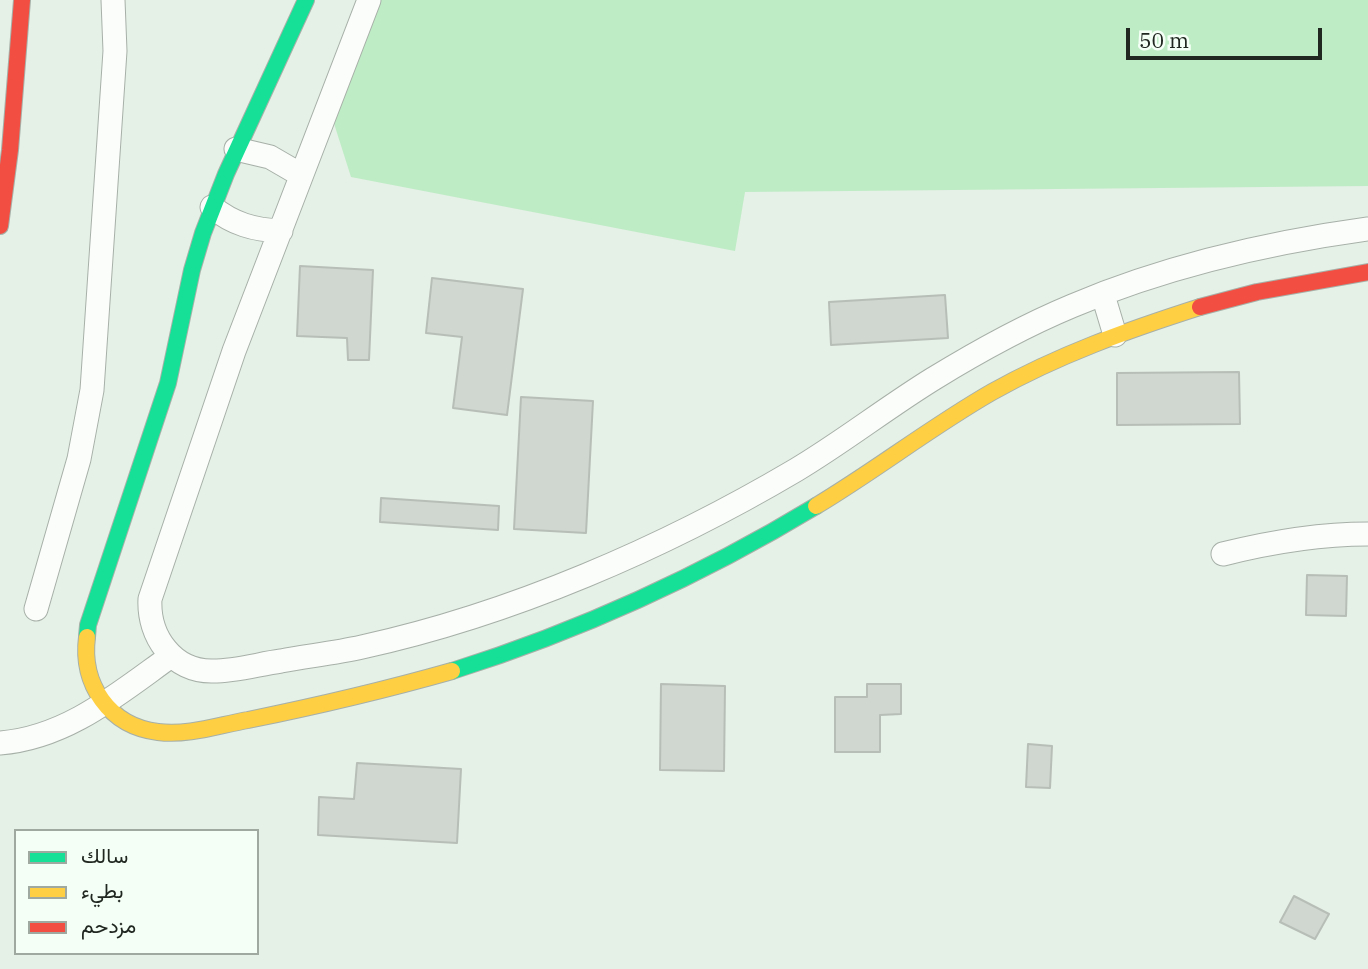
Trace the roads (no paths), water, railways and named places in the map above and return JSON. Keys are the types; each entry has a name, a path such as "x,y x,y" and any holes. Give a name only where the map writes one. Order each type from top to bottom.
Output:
{"street":[{"path":"0,226 10,150 22,0"},
{"path":"36,609 79,459 92,390 115,51 113,0"},
{"path":"306,0 275,72 236,149 212,207 188,282 169,379 156,423 88,625 85,658 94,690 103,704 116,716 147,732 182,733 373,693 566,631 628,604 755,541 820,504 966,408 1045,366 1115,335 1237,296 1368,272"},
{"path":"369,0 234,351 150,599 149,611 155,635 171,656 183,664 210,671 361,647 447,623 579,577 654,545 726,509 796,470 931,380 1070,306 1149,278 1251,249 1368,229"},
{"path":"236,149 271,157 301,175"},
{"path":"212,207 223,216 249,228 281,231"},
{"path":"1103,295 1115,335"},
{"path":"1223,554 1276,541 1331,534 1368,534"},
{"path":"0,743 34,738 59,729 103,704 171,656"}]}
